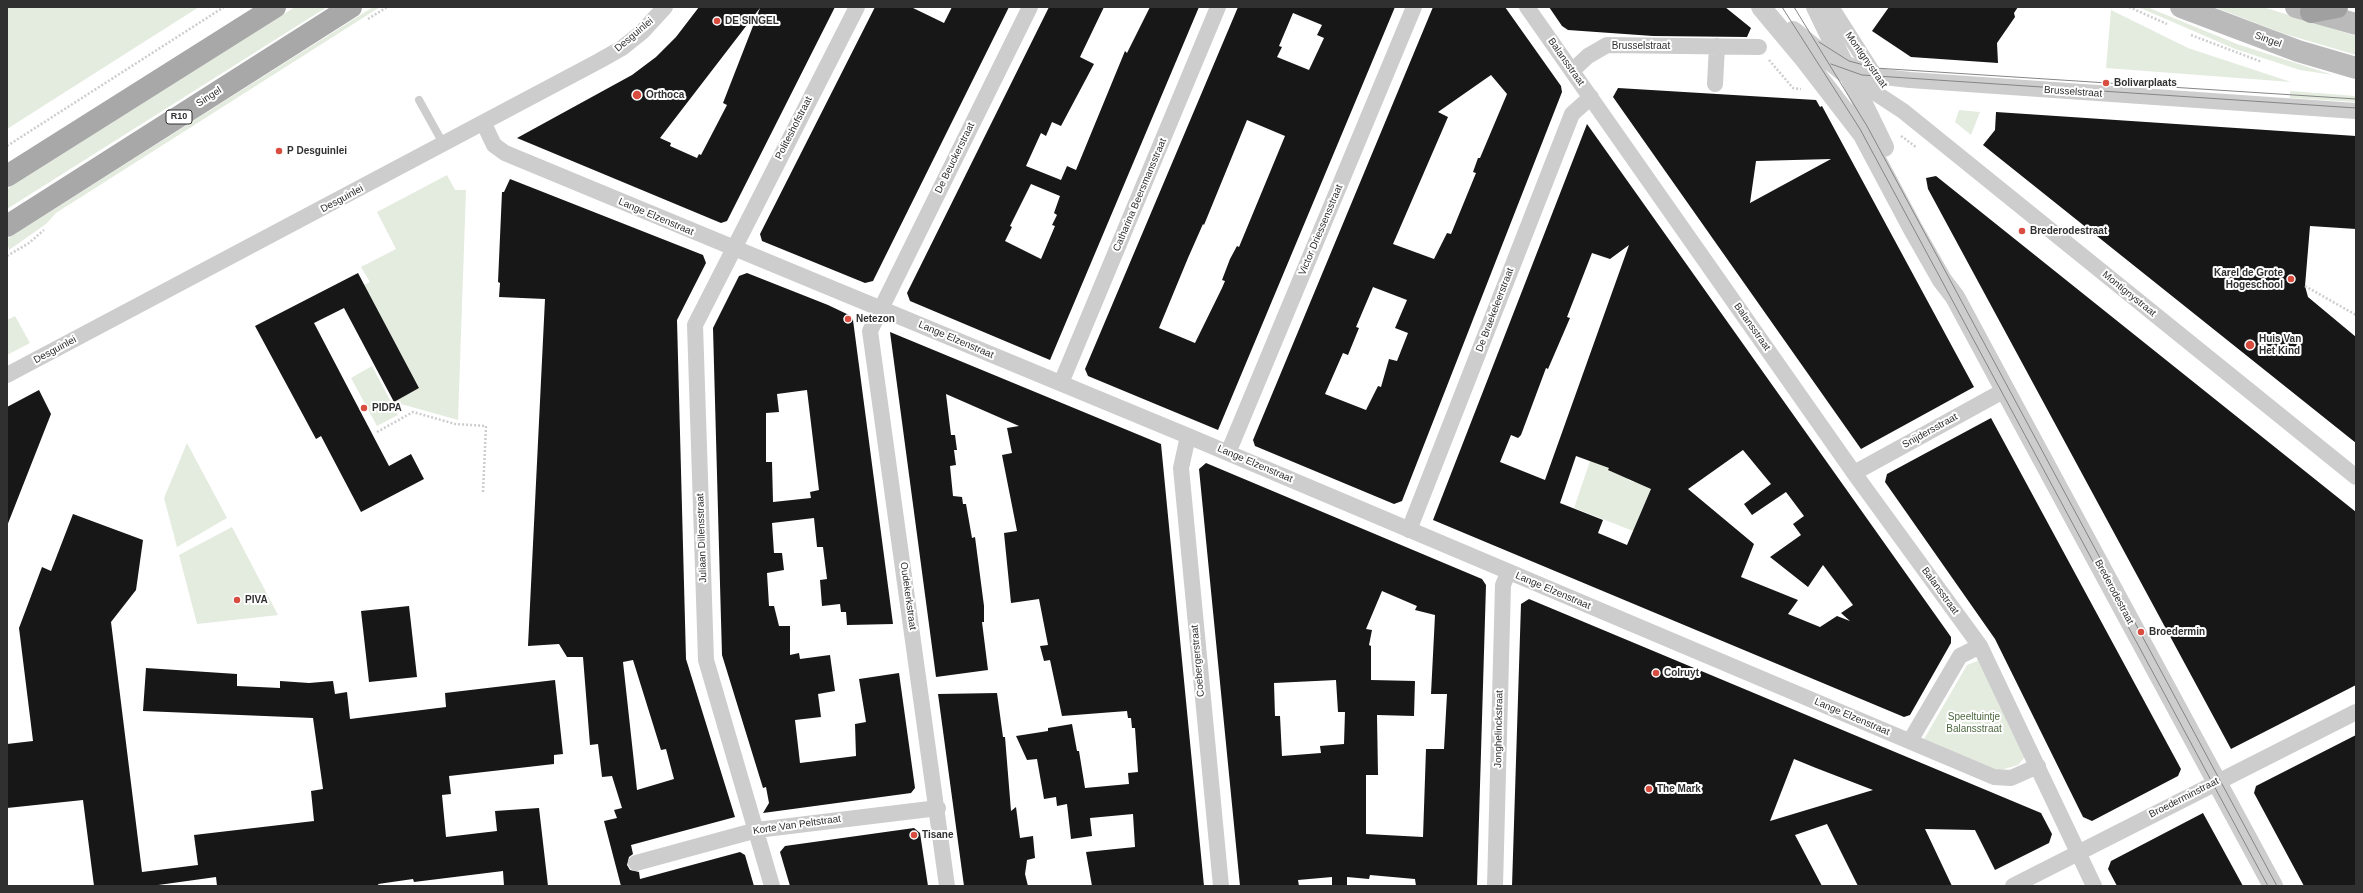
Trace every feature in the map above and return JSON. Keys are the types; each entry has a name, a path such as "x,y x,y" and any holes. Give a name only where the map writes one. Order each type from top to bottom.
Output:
{"highway":[{"path":"2303,10 2337,7"}],"main road":[{"path":"7,176 275,7"},
{"name":"Singel","path":"7,226 351,7"},
{"name":"Singel","path":"2181,7 2298,52 2356,68"},
{"path":"2303,10 2356,24"}],"street":[{"name":"Desguinlei","path":"7,375 484,124 622,48 642,32 665,7"},
{"name":"Politeshofstraat","path":"732,248 857,7"},
{"name":"De Beuckerstraat","path":"881,308 1030,7"},
{"name":"Catharina Beersmansstraat","path":"1061,384 1218,7"},
{"name":"Victor Driessensstraat","path":"1228,453 1414,7"},
{"name":"Balansstraat","path":"1527,7 1854,473 1980,646 2094,886"},
{"name":"Montignystraat","path":"1762,7 1814,49 1845,69 1903,111 2356,477"},
{"name":"Montignystraat","path":"1762,7 1826,87"},
{"name":"Montignystraat","path":"1816,7 1845,69"},
{"name":"Montignystraat","path":"1831,7 1875,76 1903,111"},
{"name":"Brusselstraat","path":"1572,70 1588,56 1608,46 1759,47"},
{"path":"1715,84 1717,46"},
{"name":"Brusselstraat","path":"1845,69 1875,76 1993,87 2356,111"},
{"name":"Brederodestraat","path":"1845,69 1945,269 1955,298"},
{"name":"Brederodestraat","path":"1826,87 1863,135 1933,264 1955,298 2273,886"},
{"name":"De Braekeleerstraat","path":"1409,530 1572,114 1591,98"},
{"name":"Lange Elzenstraat","path":"484,124 494,145 505,153 1188,436 1508,573 1994,777 2011,778 2038,766"},
{"name":"Juliaan Dillensstraat","path":"732,248 695,325 706,660 757,830 772,886"},
{"name":"Oudekerkstraat","path":"881,308 870,331 938,808 947,886"},
{"name":"Snijdersstraat","path":"1854,473 2005,390"},
{"name":"Coebergerstraat","path":"1188,436 1181,468 1221,886"},
{"name":"Jonghelinckstraat","path":"1495,886 1503,586 1508,573"},
{"path":"1910,742 1960,656 1980,646"},
{"name":"Broederminstraat","path":"2013,886 2356,712"},
{"name":"Korte Van Peltstraat","path":"636,863 757,830 938,808"}],"lane":[{"path":"419,100 444,145"}],"path":[{"path":"7,146 224,7"},
{"path":"1759,47 1793,88 1805,89"},
{"path":"2305,286 2356,315"},
{"path":"377,432 413,412 455,424 486,426 483,492"}],"green space":[{"path":"7,7 199,7 7,129"},
{"path":"295,7 327,7 7,209 7,189"},
{"path":"373,7 380,7 56,213 46,224 9,250 7,239"},
{"path":"2138,7 2147,7 2237,44 2333,75 2300,70 2235,49"},
{"path":"2214,7 2263,7 2356,36 2356,55 2285,34"},
{"path":"2111,10 2188,48 2291,82 2106,68"},
{"path":"2290,91 2356,96 2356,102 2290,98"},
{"path":"1959,110 1980,112 1971,135 1955,122"},
{"path":"447,175 455,190 466,190 458,420 394,402 419,388 364,285 370,282 361,267 396,249 377,212"},
{"path":"15,316 30,343 7,355 7,320"},
{"path":"372,366 398,415 377,426 351,378"},
{"path":"187,443 227,518 177,547 164,498"},
{"path":"1590,461 1612,461 1609,470 1612,472 1632,469 1628,480 1634,482 1635,478 1663,481 1641,534 1574,508"},
{"path":"232,527 278,615 197,624 179,555"},
{"name":"Speeltuintje Balansstraat","path":"1980,660 2025,757 2018,765 2001,770 1997,770 1924,739 1967,665"}],"building":[{"path":"699,7 835,7 727,221 721,223 517,138 632,75 656,57 676,37","holes":["760,8 723,103 727,105 701,155 699,154 697,158 670,146 671,143 660,138"]},
{"path":"875,7 911,7 944,23 952,7 1009,7 873,281 865,283 762,241 760,234"},
{"path":"1049,7 1104,7 1080,57 1094,64 1061,126 1052,122 1046,136 1041,133 1026,166 1061,180 1067,166 1076,170 1125,51 1127,53 1150,7 1199,7 1050,360 910,301 907,293","holes":["1031,184 1060,196 1054,213 1057,215 1052,225 1055,226 1041,259 1005,241 1012,227 1010,226"]},
{"path":"1238,7 1395,7 1218,430 1088,376 1085,369","holes":["1293,13 1322,25 1317,35 1324,38 1309,70 1277,57 1282,47 1279,46","1247,120 1285,136 1239,247 1237,246 1230,259 1222,280 1225,281 1222,288 1195,343 1159,328 1188,258 1203,224 1204,225"]},
{"path":"1433,7 1505,7 1561,86 1562,92 1402,501 1394,504 1255,446 1253,440","holes":["1491,75 1507,94 1480,158 1478,158 1473,172 1476,173 1451,234 1447,233 1434,259 1393,244 1448,117 1438,112","1373,287 1407,300 1395,328 1408,333 1397,361 1389,359 1381,387 1378,386 1366,410 1325,394 1343,353 1348,355 1359,328 1356,327"]},
{"path":"1549,7 1725,7 1751,28 1747,37 1653,36 1568,30 1562,26"},
{"path":"1889,7 2018,7 2014,13 2015,17 1997,43 1998,63 1911,57 1872,31"},
{"path":"1618,88 1816,100 1820,107 1822,106 1974,387 1861,449 1613,97","holes":["1831,159 1750,203 1756,161"]},
{"path":"1996,112 2356,136 2356,229 2310,226 2305,286 2308,297 2356,337 2356,443 1983,145 1995,130"},
{"path":"1587,124 1951,637 1951,643 1910,715 1904,717 1433,520","holes":["1629,245 1545,480 1500,462 1511,435 1518,438 1521,435 1546,368 1548,369 1570,318 1567,317 1592,253 1610,259","1743,450 1771,484 1744,504 1752,515 1786,492 1804,516 1793,524 1801,535 1770,557 1808,587 1823,565 1853,605 1841,613 1850,621 1837,616 1820,627 1788,614 1798,600 1741,577 1754,544 1688,489","1576,456 1609,468 1608,470 1651,489 1627,545 1598,533 1603,520 1560,503"]},
{"path":"1936,176 2356,512 2356,685 2231,749 1928,189 1926,178"},
{"path":"510,179 703,255 706,263 677,320 686,659 735,817 631,845 633,854 629,857 627,865 630,870 639,872 640,879 740,852 745,855 754,886 621,886 604,821 617,818 614,810 622,808 612,776 602,777 598,744 590,745 583,657 567,657 559,644 528,646 545,299 499,297 500,283 498,282 502,192 504,192","holes":["633,660 661,750 666,749 674,779 637,790 623,662"]},
{"path":"358,273 419,388 394,402 344,308 314,323 389,466 411,454 424,479 361,512 321,436 316,439 255,326"},
{"path":"747,273 828,305 849,315 853,320 893,624 847,625 846,612 841,612 840,604 822,606 820,580 827,579 823,547 817,547 814,518 772,523 774,553 782,553 784,570 767,573 769,606 774,606 779,626 790,626 790,655 799,653 800,659 830,655 835,691 818,694 821,717 795,720 800,763 856,756 855,724 866,722 859,679 899,673 915,788 911,793 763,813 769,803 766,787 763,788 722,655 713,328 739,276","holes":["807,390 819,490 810,492 811,498 773,502 772,462 766,462 766,413 779,412 777,394"]},
{"path":"890,332 1161,444 1204,886 1092,886 1086,852 1135,847 1133,814 1090,818 1092,836 1071,839 1067,804 1057,806 1056,797 1044,799 1037,759 1027,760 1016,736 1048,731 1048,728 1072,724 1077,751 1079,751 1085,788 1129,784 1128,773 1138,772 1135,728 1132,728 1131,718 1128,718 1127,711 1062,716 1050,660 1044,661 1040,646 1048,645 1039,599 1011,603 1004,533 1017,531 1002,455 1012,453 1007,428 1019,426 946,394 951,435 955,435 957,450 954,450 956,465 950,466 953,496 962,497 963,504 966,504 972,538 975,537 984,606 984,622 982,622 988,670 936,677"},
{"path":"39,390 51,414 7,526 7,407"},
{"path":"1991,418 2181,769 2178,776 2092,821 2083,817 1995,639 1885,482 1887,474"},
{"path":"1206,463 1482,579 1486,585 1477,886 1416,886 1415,879 1370,875 1369,879 1347,877 1347,886 1332,886 1332,877 1298,880 1299,886 1240,886 1199,469","holes":["1382,591 1417,606 1415,610 1435,615 1431,694 1447,694 1444,749 1426,749 1423,837 1366,834 1366,775 1378,775 1377,715 1414,716 1415,681 1371,680 1371,646 1369,645 1372,630 1366,629","1336,680 1338,712 1345,712 1344,744 1320,746 1321,753 1282,756 1280,716 1275,716 1274,683"]},
{"path":"73,514 143,540 136,590 111,622 142,872 198,865 194,835 314,821 311,791 323,789 313,718 143,711 146,668 237,674 237,686 280,688 280,681 309,683 333,681 335,694 347,692 350,719 446,707 445,693 555,680 563,754 554,755 554,764 449,776 451,794 442,795 446,837 497,831 495,811 539,808 548,886 504,886 503,871 414,882 413,879 378,884 379,886 217,886 216,877 151,886 94,886 83,800 7,808 7,744 33,741 19,628 42,567 51,571"},
{"path":"1529,599 2041,813 2052,834 2049,843 1995,870 1975,830 1925,829 1952,886 1858,886 1827,824 1795,835 1822,886 1512,886 1521,604","holes":["1794,759 1873,790 1770,821"]},
{"path":"409,606 417,677 369,682 361,611"},
{"path":"997,693 1003,737 1005,737 1011,811 1016,807 1020,838 1033,836 1035,858 1027,860 1025,874 1028,886 964,886 938,694"},
{"path":"2356,735 2356,886 2304,886 2254,793 2256,786"},
{"path":"2203,813 2243,886 2117,886 2108,869 2111,861"},
{"path":"914,828 920,833 928,886 790,886 780,852 785,846"}],"tram line":[{"path":"1782,7 1860,129 2268,886"},
{"path":"1794,7 1867,126 2277,886"},
{"path":"1819,42 1849,61 1875,68 2356,99"},
{"path":"1831,64 1862,75 2356,108"}],"place":[{"name":"DE SINGEL","path":"717,21"},
{"name":"Bolivarplaats","path":"2106,83"},
{"name":"Orthoca","path":"637,95"},
{"name":"P Desguinlei","path":"279,151"},
{"name":"Brederodestraat","path":"2022,231"},
{"name":"Karel de Grote Hogeschool","path":"2291,279"},
{"name":"Netezon","path":"848,319"},
{"name":"Huis Van Het Kind","path":"2250,345"},
{"name":"PIDPA","path":"364,408"},
{"name":"PIVA","path":"237,600"},
{"name":"Broedermin","path":"2141,632"},
{"name":"Colruyt","path":"1656,673"},
{"name":"The Mark","path":"1649,789"},
{"name":"Tisane","path":"914,835"}]}
